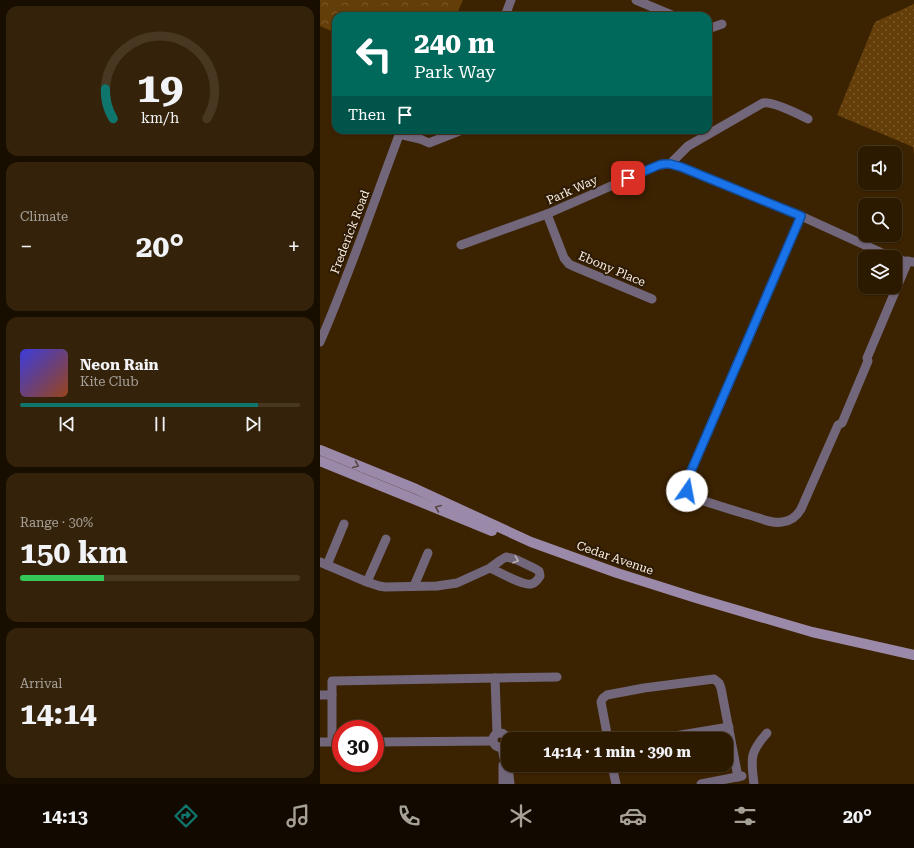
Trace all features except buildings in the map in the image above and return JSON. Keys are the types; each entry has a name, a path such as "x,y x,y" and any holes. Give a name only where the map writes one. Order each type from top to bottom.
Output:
{"main road":[{"name":"Cedar Avenue","path":"320,450 416,489 531,542 617,573 812,632 914,655"},
{"name":"Cedar Avenue","path":"320,461 488,530 623,581 762,624 914,661"}],"street":[{"path":"507,12 512,0"},
{"path":"636,0 664,12"},
{"path":"712,28 722,24"},
{"path":"712,132 766,102 808,118"},
{"name":"Frederick Road","path":"320,342 335,308 399,134"},
{"path":"406,134 429,142 451,134"},
{"path":"709,134 688,146 670,164 681,167 801,216 876,250"},
{"name":"Park Way","path":"461,245 547,214 659,165 670,164"},
{"name":"Ebony Place","path":"547,214 564,258 569,264 652,299"},
{"path":"801,216 686,483 687,491 694,498 775,522 787,521 794,518 802,509 852,392 863,361 867,358 911,262"},
{"path":"344,524 324,563 382,587 437,586 457,583 490,568 504,558 515,559 534,568 539,571 540,576 533,584 529,584 516,581 490,568"},
{"path":"367,582 386,539"},
{"path":"414,586 428,553"},
{"path":"334,720 332,681 557,676"},
{"path":"495,678 495,737 496,746 501,746"},
{"path":"607,732 601,702 603,698 607,696 644,688 714,679 719,683 721,688 740,776 701,784"},
{"path":"320,695 332,695"},
{"path":"699,732 729,727"},
{"path":"754,784 752,756 755,748 767,733"},
{"path":"384,742 495,737 501,734"},
{"path":"320,742 332,742"},
{"path":"503,772 503,784"},
{"path":"509,772 510,784"},
{"path":"613,772 616,784"}],"green space":[{"path":"320,0 463,0 458,12 332,12 332,31 320,26"},
{"path":"914,4 914,154 913,147 837,115 875,22"}],"route":[{"path":"628,178 659,165 670,164 681,167 729,188 801,216 688,478 686,483 687,491"}]}
